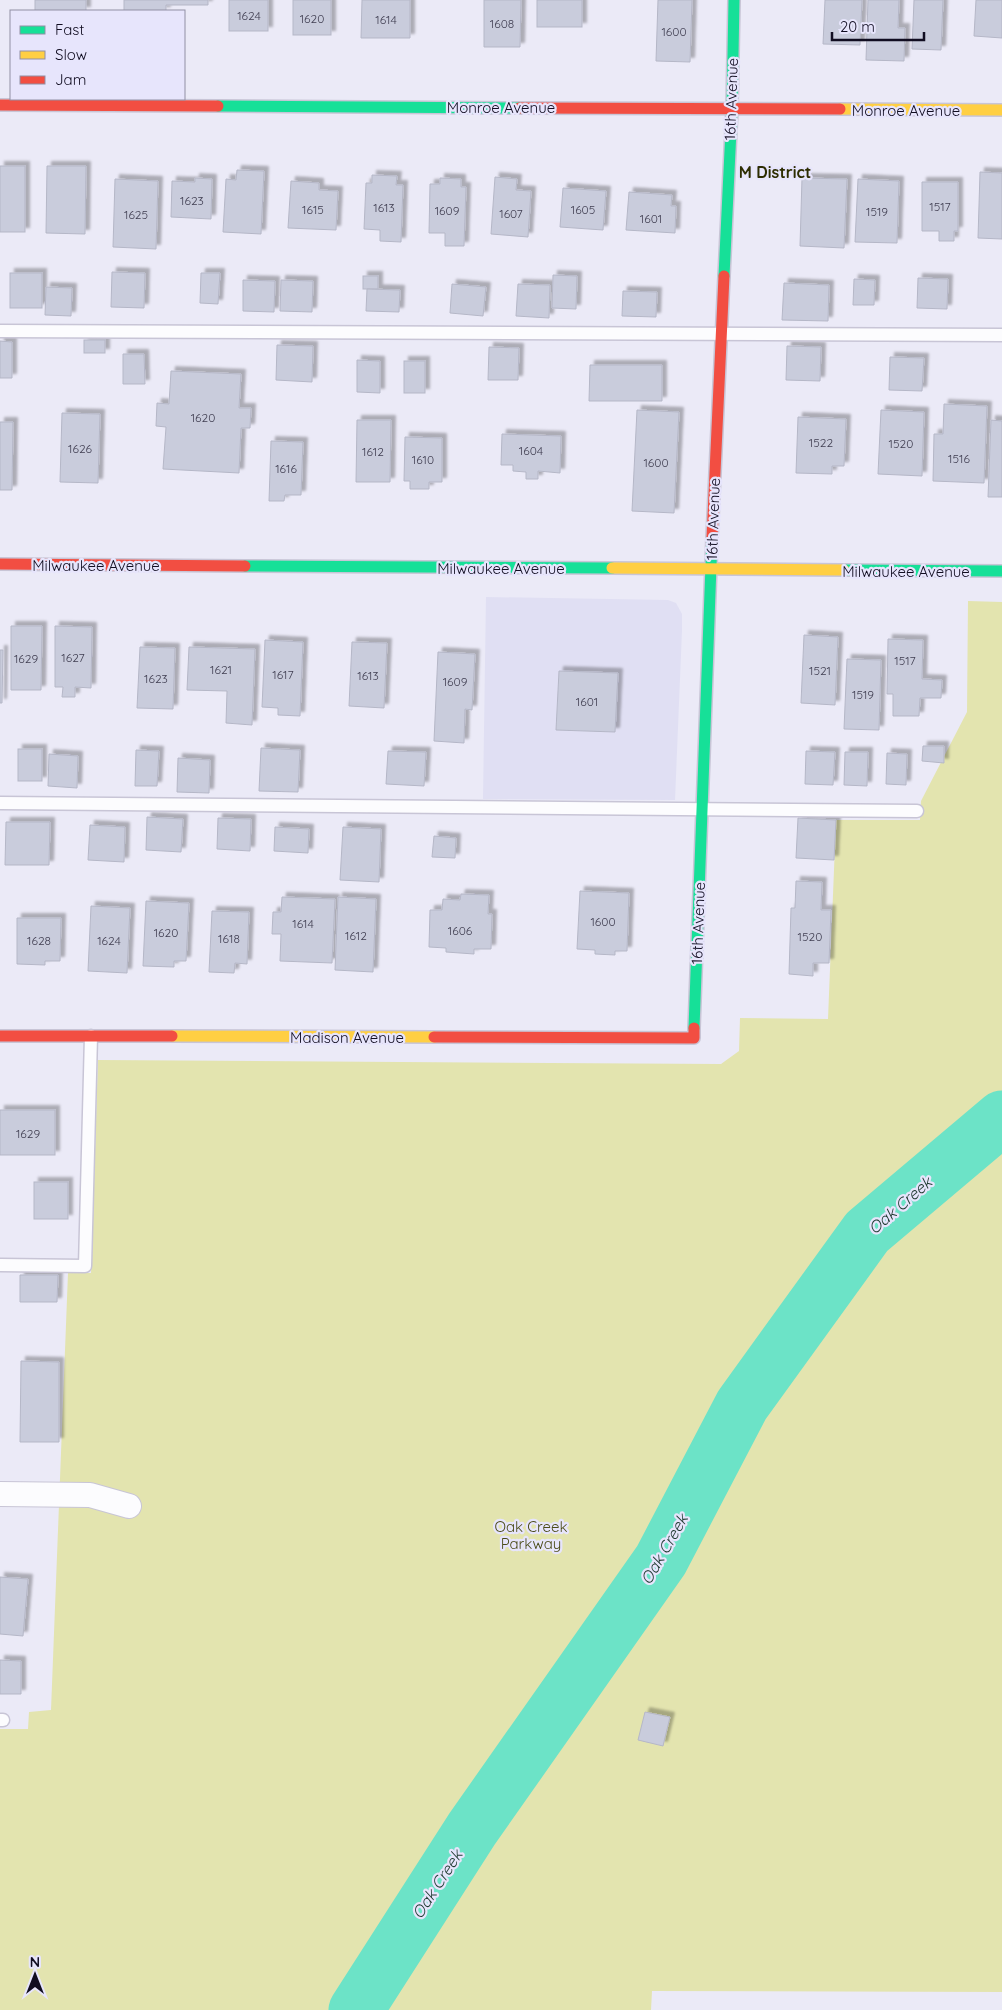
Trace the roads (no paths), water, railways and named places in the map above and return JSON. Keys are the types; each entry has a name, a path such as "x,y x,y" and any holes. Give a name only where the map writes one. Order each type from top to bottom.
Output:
{"street":[{"name":"16th Avenue","path":"694,1038 711,569 732,109 734,0"},
{"name":"Monroe Avenue","path":"0,104 1002,110"},
{"name":"Milwaukee Avenue","path":"0,564 1002,571"},
{"name":"Madison Avenue","path":"0,1036 694,1038"},
{"path":"0,1494 90,1496 129,1506"}],"lane":[{"path":"0,330 721,332 1002,335"},
{"path":"0,803 917,811"},
{"path":"0,1266 84,1266 91,1036"}],"waterway":[{"name":"Oak Creek","path":"356,2010 472,1829 661,1560 742,1405 867,1232 1002,1118"}],"district":[{"name":"M District","path":"775,172"}],"park label":[{"name":"Oak Creek Parkway","path":"531,1534"}]}
